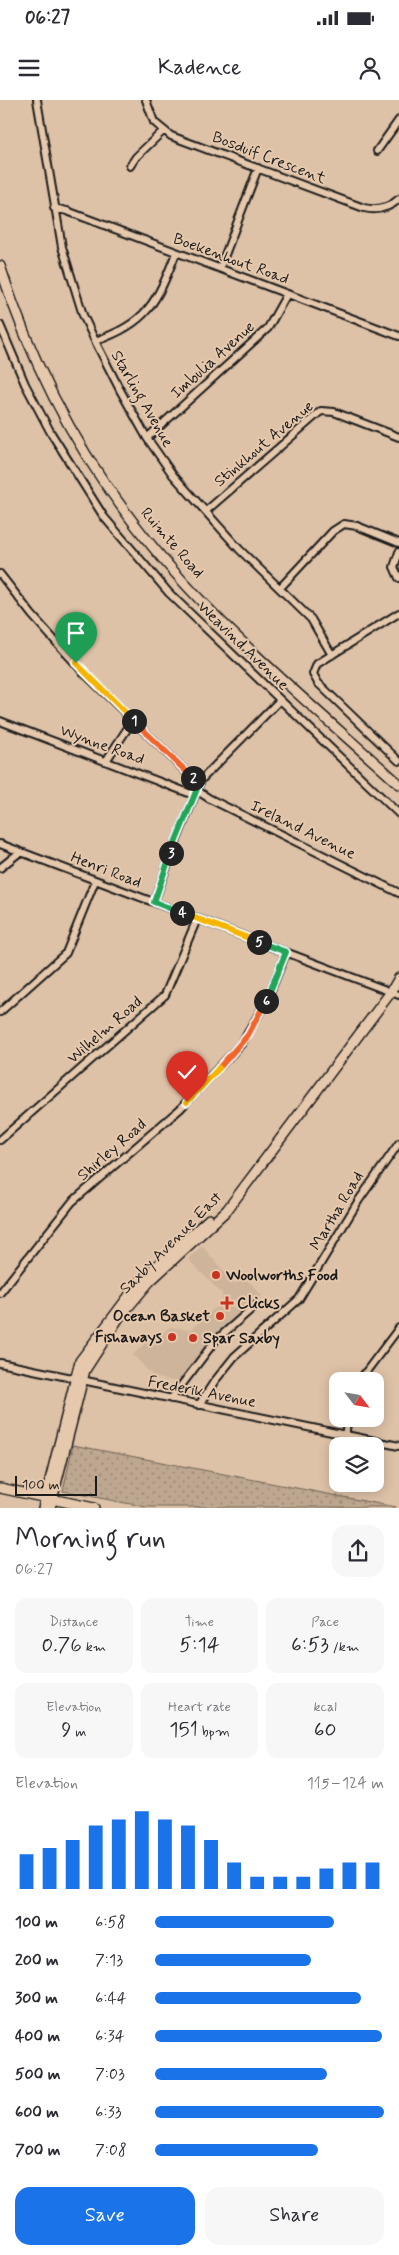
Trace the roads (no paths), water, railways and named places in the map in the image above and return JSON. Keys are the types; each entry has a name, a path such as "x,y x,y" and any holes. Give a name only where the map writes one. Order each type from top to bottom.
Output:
{"main road":[{"name":"Ruimte Road","path":"0,266 19,322 36,361 72,431 125,512 162,557 219,618 399,784"},
{"name":"Saxby Avenue East","path":"43,1508 49,1501 78,1380 95,1351 150,1281 233,1202 395,994 399,978"},
{"path":"0,1488 49,1501 94,1508"}],"street":[{"name":"Starling Avenue","path":"37,100 62,247 94,342 147,438 173,475 240,550 311,619 332,655"},
{"path":"130,166 136,157 163,131 151,118 146,100"},
{"path":"378,151 399,120"},
{"name":"Bosduif Crescent","path":"163,131 171,136 368,209 386,207 399,199"},
{"path":"220,268 258,168"},
{"name":"Boekenhout Road","path":"54,208 399,336"},
{"path":"94,342 126,329 149,309 162,288 176,253"},
{"name":"Imbulia Avenue","path":"147,438 268,328 287,294"},
{"name":"Weavind Avenue","path":"0,325 26,384 51,433 104,517 169,593 399,814"},
{"name":"Stinkhout Avenue","path":"206,511 321,410 334,412 399,437"},
{"path":"280,588 333,531 344,524 357,526 399,543"},
{"path":"399,552 394,567 399,578"},
{"name":"Ireland Avenue","path":"0,574 32,615 83,672 133,720 196,790 210,799 399,893"},
{"path":"399,614 317,664 313,674 318,683 399,761"},
{"path":"154,902 196,790 206,774 279,700"},
{"path":"106,761 133,720"},
{"name":"Wynne Road","path":"0,721 106,761 196,790"},
{"name":"Henri Road","path":"0,844 395,994"},
{"path":"0,868 20,852"},
{"path":"0,1012 66,953 95,880"},
{"name":"Wilhelm Road","path":"0,1140 165,995 197,919"},
{"name":"Shirley Road","path":"0,1293 72,1202 180,1109 242,1042 266,1002 286,952"},
{"name":"Martha Road","path":"199,1405 234,1357 299,1299 359,1200 399,1143"},
{"path":"171,1399 215,1341 256,1305"},
{"path":"366,1372 399,1328"},
{"path":"392,1336 399,1342"},
{"name":"Frederik Avenue","path":"0,1363 399,1446"},
{"path":"345,1435 346,1428"}],"place":[{"name":"Woolworths Food","path":"216,1275"},
{"name":"Clicks","path":"227,1303"},
{"name":"Ocean Basket","path":"220,1316"},
{"name":"Fishaways","path":"172,1337"},
{"name":"Spar Saxby","path":"193,1338"}]}
